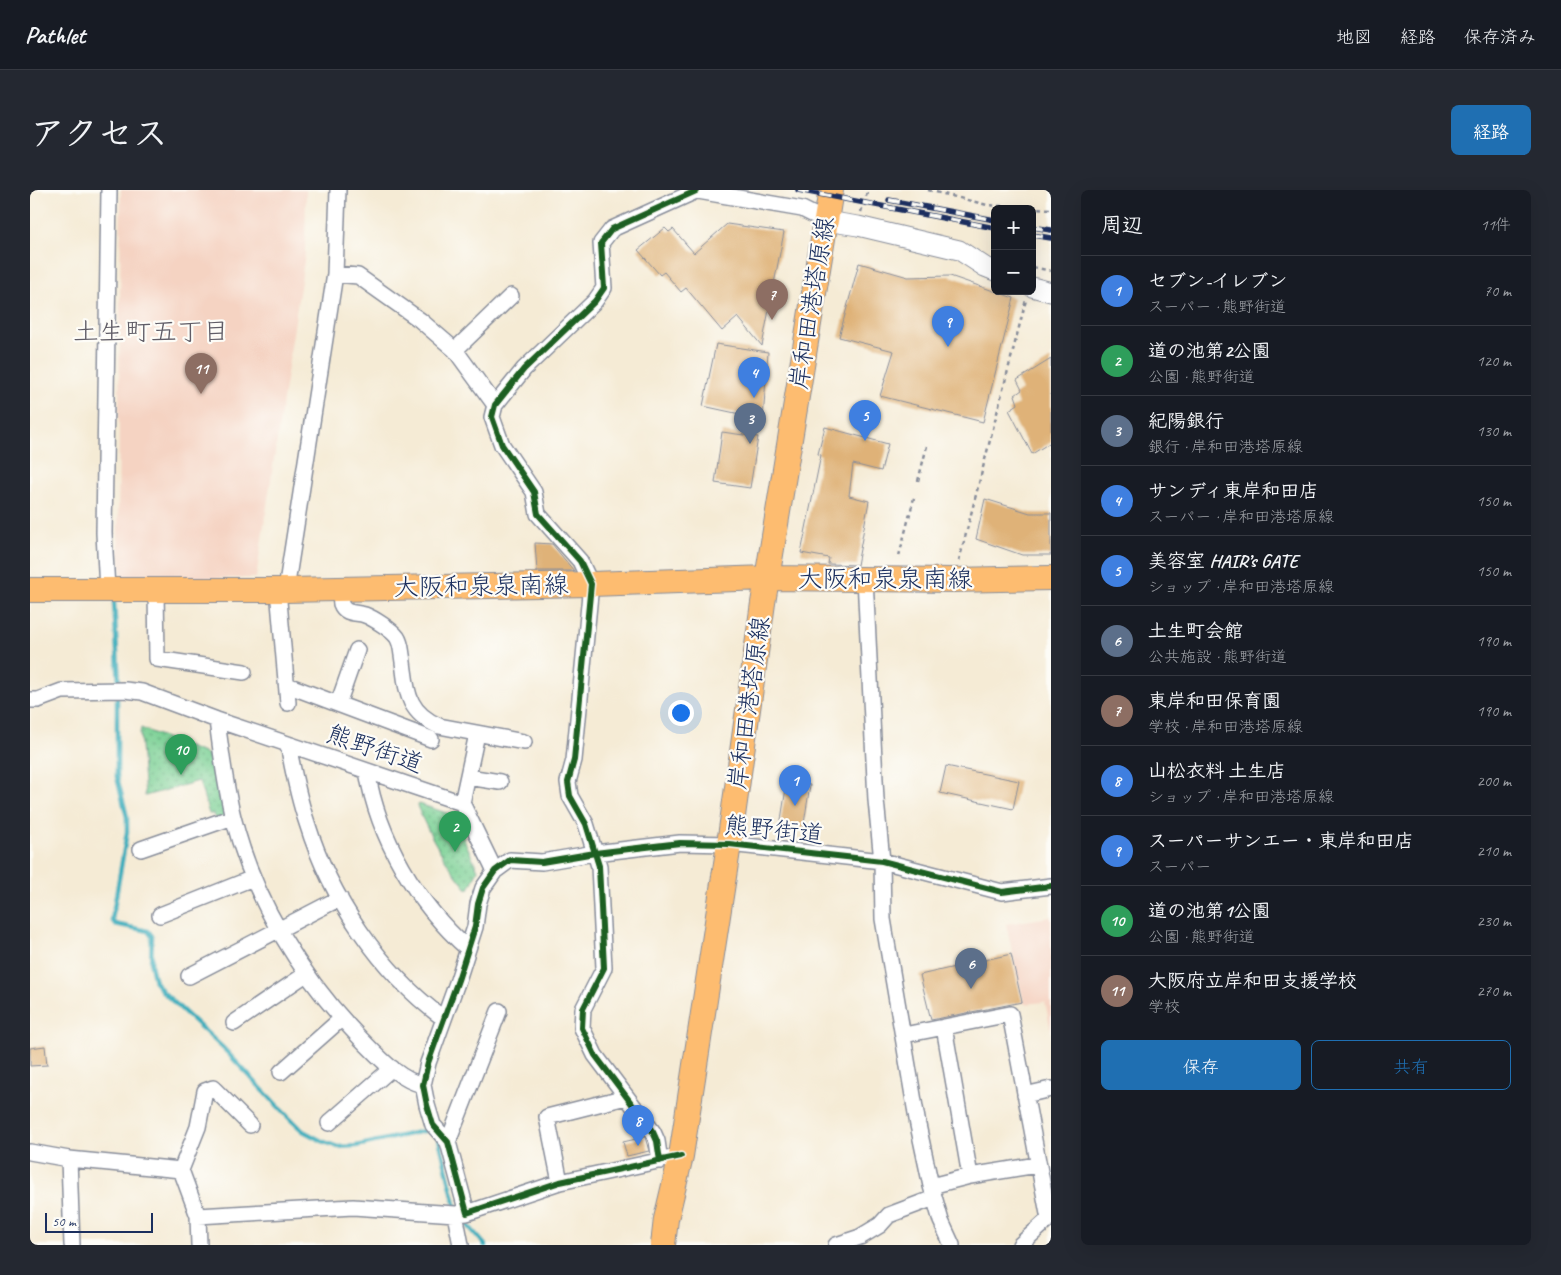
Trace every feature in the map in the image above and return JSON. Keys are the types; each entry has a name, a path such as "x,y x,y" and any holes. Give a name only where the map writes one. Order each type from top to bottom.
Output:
{"main road":[{"name":"岸和田港塔原線","path":"665,1244 670,1159 729,844 767,578 831,190"},
{"name":"大阪和泉泉南線","path":"30,590 282,590 591,584 767,578 954,580 1051,578"}],"street":[{"path":"107,590 104,533 109,190"},
{"path":"288,703 282,590 335,274 338,190"},
{"path":"198,1216 353,1207 461,1214 560,1182 670,1159 653,1132 595,1055 582,1028 583,1009 604,968 599,866 586,824 570,796 568,782 574,760 591,584 580,561 538,514 534,492 502,444 492,417 495,405 524,369 595,301 604,288 602,243 612,229 694,190 802,210 826,221 858,226 959,250 991,269"},
{"path":"335,274 358,276 420,320 455,350 495,405"},
{"path":"1036,292 1051,292"},
{"path":"455,350 511,296"},
{"path":"864,578 876,800 882,861 883,919 918,1125 932,1192 941,1221 952,1245"},
{"path":"341,589 341,604 346,610 364,615 396,636 401,644 406,692 410,701 430,722 439,726 524,742"},
{"path":"156,590 157,659 244,672"},
{"path":"338,704 357,650"},
{"path":"287,685 431,739"},
{"name":"熊野街道","path":"30,700 38,700 62,691 142,692 217,720 462,803"},
{"path":"217,720 225,778 233,817 253,878 279,930 306,974 341,1019 392,1068 411,1083 424,1086"},
{"path":"461,1245 461,1214 448,1142 433,1125 427,1106 424,1086 428,1063 475,927 478,904 483,888 495,871 462,803 477,734"},
{"path":"288,744 307,823 319,856 340,898 372,946 393,972 432,1010 443,1018"},
{"path":"367,771 371,795 381,823 406,873 438,918 468,949"},
{"path":"468,777 500,782"},
{"path":"141,849 233,817"},
{"name":"熊野街道","path":"495,871 510,860 542,862 680,842 729,844 882,861 1002,892 1051,886"},
{"path":"160,916 253,878"},
{"path":"189,976 340,898"},
{"path":"234,1023 306,974"},
{"path":"448,1142 499,1011"},
{"path":"904,1036 1010,1014 1037,1164 1050,1218 1020,1245"},
{"path":"281,1072 341,1019"},
{"path":"944,1027 970,1176"},
{"path":"329,1123 392,1068"},
{"path":"200,1245 198,1216 180,1170 198,1127 205,1091 213,1088 250,1125"},
{"path":"1025,1095 1051,1090"},
{"path":"560,1182 547,1117 626,1097"},
{"path":"30,1152 69,1159 180,1170"},
{"path":"69,1159 72,1245"},
{"path":"836,1245 860,1237 880,1225 889,1215 932,1192 970,1176 1037,1164"}],"path":[{"path":"860,216 868,190"},
{"path":"928,190 987,205 1051,209"},
{"path":"1036,268 1051,271"},
{"path":"954,580 1028,295"},
{"path":"918,481 927,446"},
{"path":"899,556 915,494"}],"shaded area":[{"path":"121,190 306,190 305,254 256,578 122,579 118,535"},
{"path":"1051,917 1051,1031 1045,1002 1024,1004 1006,924"}],"green space":[{"path":"141,728 216,758 226,811 222,817 216,820 214,814 209,814 199,781 145,796"},
{"path":"419,804 453,815 478,870 469,889 459,880 439,850 417,806"}],"building":[{"path":"727,224 784,232 762,346 738,317 722,331 686,288 681,292 664,272 660,275 638,250 665,228 669,232 673,229 694,253"},
{"path":"859,263 908,277 950,276 991,290 991,295 1005,295 1014,298 983,422 880,396 894,351 839,337"},
{"path":"716,344 768,352 763,419 703,406"},
{"path":"1051,359 1051,442 1032,454 1009,410 1018,404 1015,395 1022,390 1017,380"},
{"path":"825,427 888,444 881,471 853,464 849,496 869,501 857,565 828,564 829,558 801,553 821,455 818,454"},
{"path":"722,432 758,437 750,488 715,483"},
{"path":"985,499 1030,513 1051,513 1051,555 1022,555 976,539"},
{"path":"535,543 552,544 574,571 537,571"},
{"path":"946,766 1019,781 1013,809 940,793"},
{"path":"787,782 810,785 803,830 780,826"},
{"path":"1011,954 1022,1002 931,1020 920,975"},
{"path":"45,1046 47,1065 30,1066 30,1048"},
{"path":"645,1137 649,1151 627,1156 623,1142"}],"waterway":[{"path":"114,603 119,684"},
{"path":"117,698 117,777 127,817 127,832 112,920 115,924 148,931 152,936 151,965 155,982 164,993 224,1049 303,1131 338,1147 356,1146 428,1130 432,1132"},
{"path":"439,1139 456,1208"},
{"path":"465,1222 485,1245"}],"railway":[{"path":"798,190 991,227"},
{"path":"889,200 991,219"},
{"path":"1036,228 1051,230"},
{"path":"1036,236 1051,238"}],"cycle path":[{"path":"660,1161 657,1141 653,1132 595,1055 582,1028 583,1009 604,968 599,866 586,824 570,796 568,782 574,760 591,584 580,561 538,514 534,492 502,445 492,417 495,405 524,369 595,301 604,288 601,243 612,229 696,191"},
{"path":"681,1156 560,1182 467,1213 448,1142 433,1125 423,1085 428,1063 475,927 478,904 483,888 495,871 510,860 542,862 595,853 680,843 729,844 882,861 1002,892 1051,886"}],"place":[{"name":"東岸和田保育園","path":"772,320"},
{"name":"スーパーサンエー・東岸和田店","path":"948,347"},
{"name":"大阪府立岸和田支援学校","path":"201,394"},
{"name":"サンディ東岸和田店","path":"754,398"},
{"name":"美容室 HAIR’s GATE","path":"865,441"},
{"name":"紀陽銀行","path":"750,444"},
{"name":"道の池第1公園","path":"181,775"},
{"name":"セブン-イレブン","path":"795,806"},
{"name":"道の池第2公園","path":"455,852"},
{"name":"土生町会館","path":"971,989"},
{"name":"山松衣料 土生店","path":"638,1146"}],"district":[{"name":"土生町五丁目","path":"151,331"}]}
